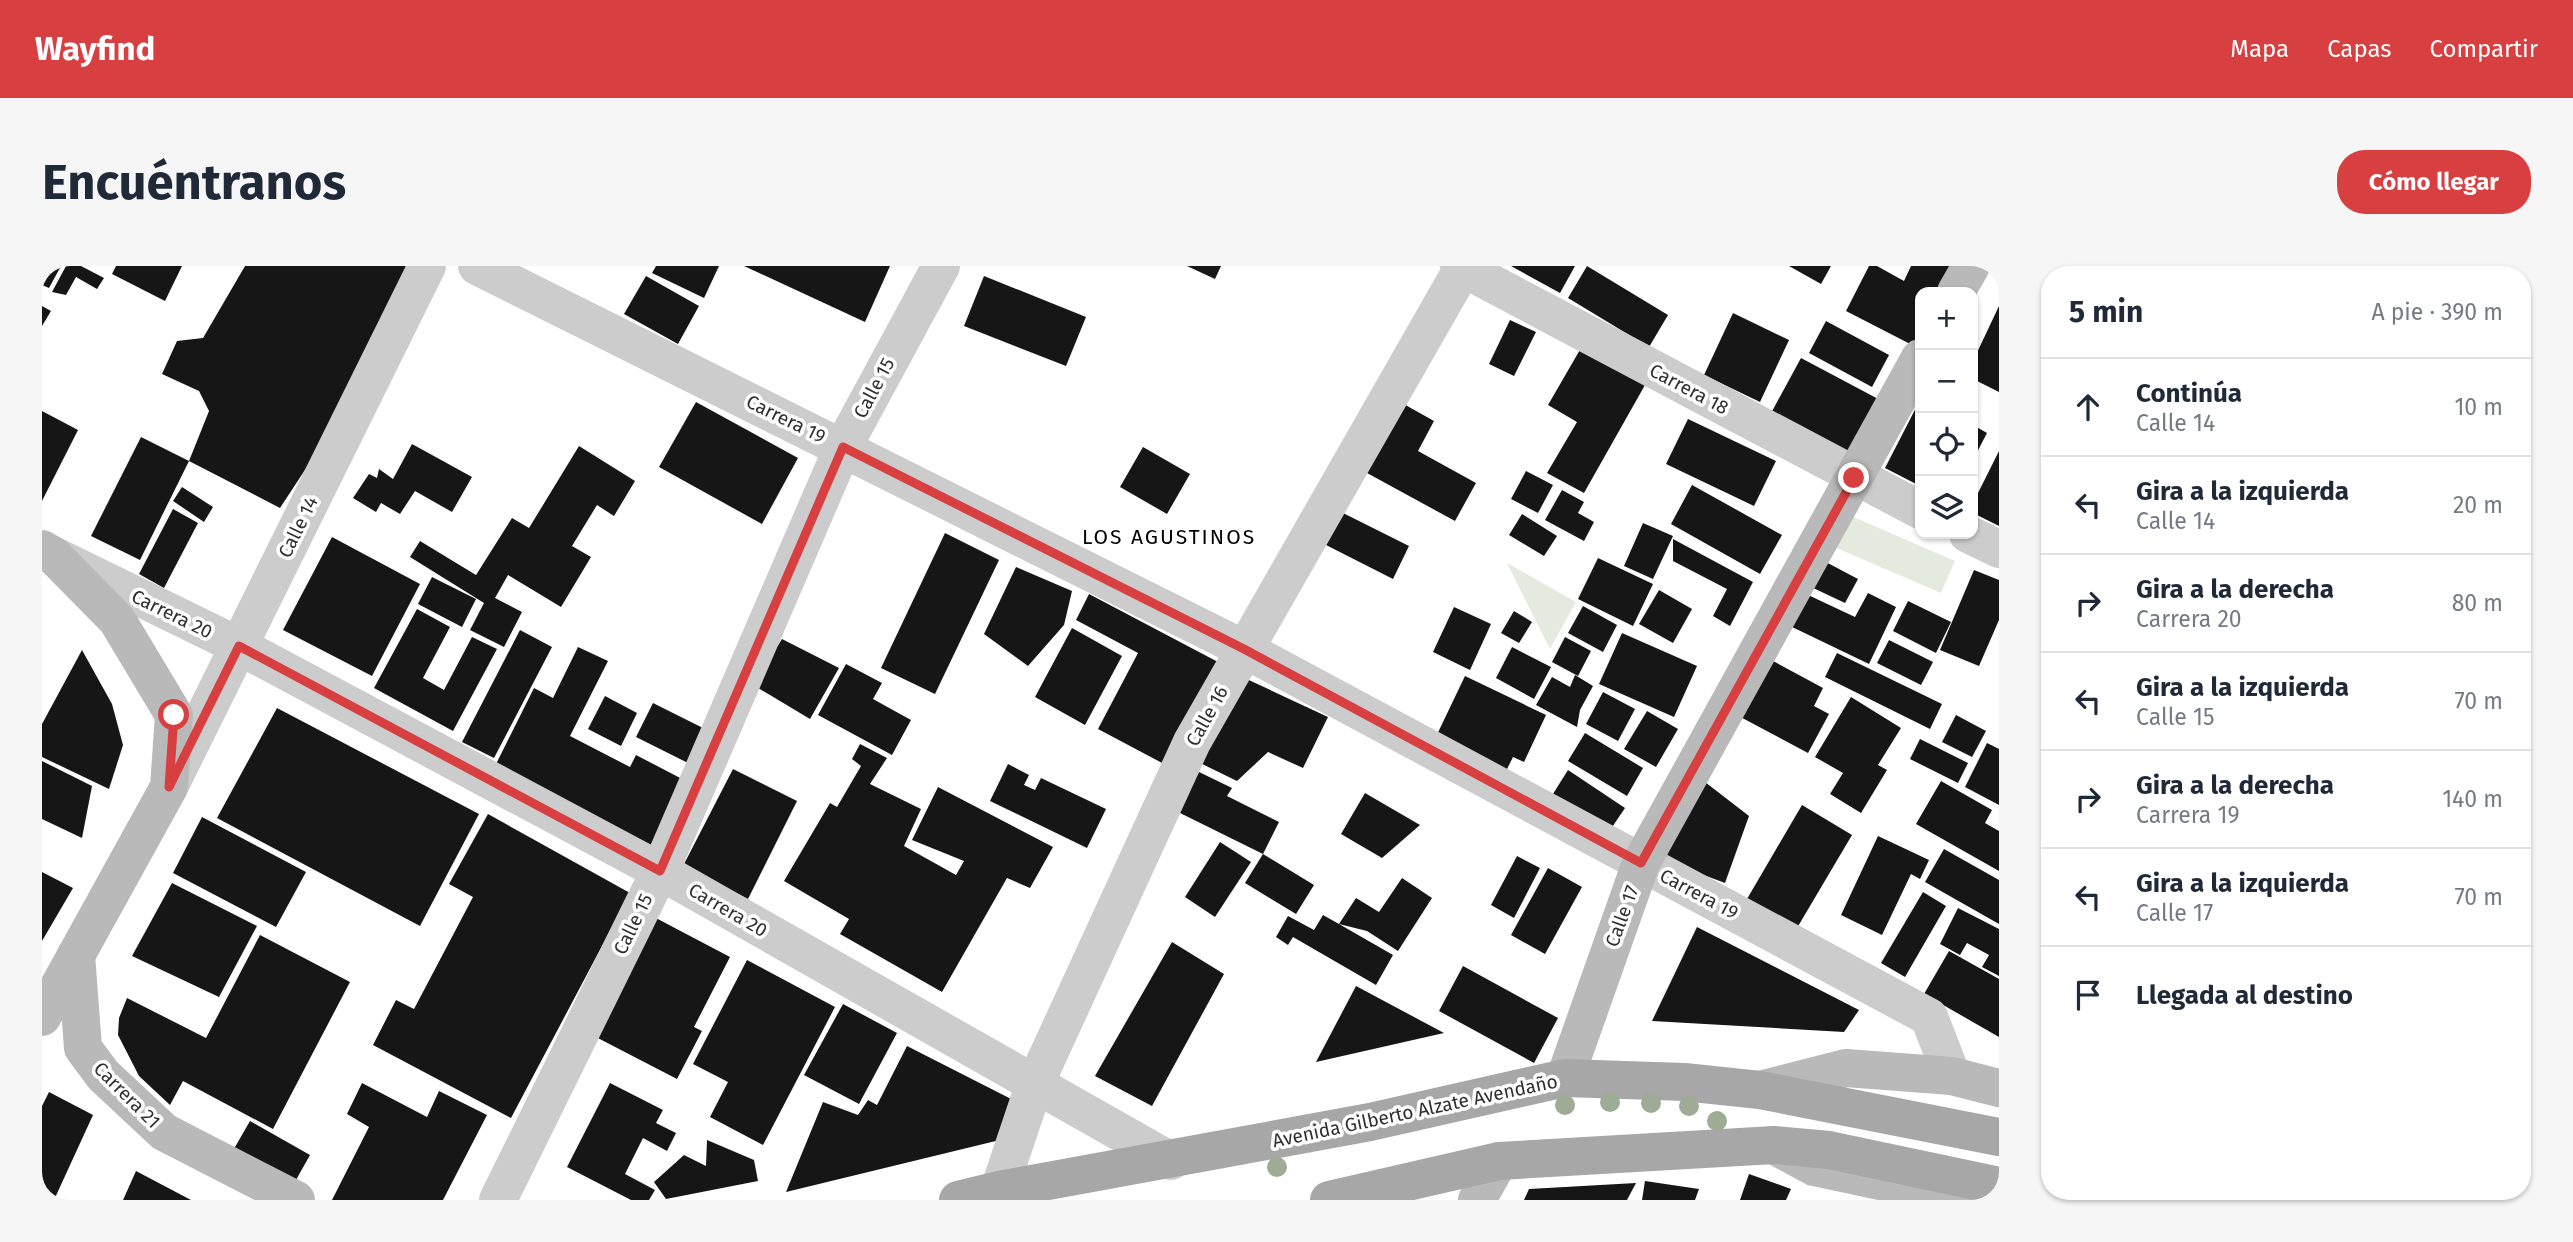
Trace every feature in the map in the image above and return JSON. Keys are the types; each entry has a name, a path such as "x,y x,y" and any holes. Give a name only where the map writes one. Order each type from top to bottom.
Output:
{"main road":[{"path":"1959,287 1971,266"},
{"name":"Calle 17","path":"1565,1079 1641,863 1915,367"},
{"name":"Carrera 20","path":"48,553 117,620 156,681"},
{"name":"Calle 14","path":"42,1017 169,787 174,715 156,681"},
{"name":"Carrera 21","path":"76,955 83,1048 103,1076 164,1132 296,1200"},
{"path":"1760,1090 1846,1068 1952,1076 1999,1088"},
{"name":"Avenida Gilberto Alzate Avendaño","path":"958,1200 999,1190 1171,1161 1370,1122 1565,1079 1684,1082 1760,1090 1999,1137"},
{"path":"1774,1145 1814,1167 1969,1200"},
{"path":"1329,1200 1499,1161 1774,1145 1829,1150 1999,1186"},
{"path":"1477,1200 1499,1161"}],"street":[{"name":"Calle 14","path":"169,787 427,266"},
{"name":"Carrera 19","path":"477,266 1244,649 1929,1017 1952,1076"},
{"name":"Calle 15","path":"498,1200 660,871 843,447 941,266"},
{"name":"Carrera 18","path":"1462,267 1854,478 1915,508"},
{"name":"Calle 16","path":"999,1190 1034,1086 1192,742 1462,267"},
{"path":"1978,539 1999,549"},
{"name":"Carrera 20","path":"48,553 239,646 660,871 1034,1086 1171,1161"}],"shaded area":[{"path":"1842,512 1955,561 1941,593 1827,544"},
{"path":"1507,563 1576,602 1550,649"}],"building":[{"path":"42,266 61,266 49,288 42,285"},
{"path":"66,266 81,266 104,278 97,289 76,277 66,295 52,292"},
{"path":"116,266 182,266 165,301 112,274"},
{"path":"245,266 405,266 418,272 320,447 280,508 189,461 209,411 199,391 162,374 177,341 203,338"},
{"path":"656,266 719,266 704,298 652,273"},
{"path":"744,266 890,266 865,322"},
{"path":"1187,266 1221,266 1215,279"},
{"path":"1511,266 1575,266 1560,293"},
{"path":"1587,266 1668,315 1649,347 1568,298"},
{"path":"1789,266 1831,266 1821,284"},
{"path":"1869,266 1877,266 1904,281 1911,266 1956,266 1946,287 1915,287 1915,346 1846,311"},
{"path":"646,276 699,306 678,344 624,314"},
{"path":"984,276 1086,317 1066,366 964,326"},
{"path":"42,306 51,311 42,326"},
{"path":"1999,306 1999,392 1978,382 1978,350"},
{"path":"1733,313 1789,340 1760,402 1704,375"},
{"path":"1510,320 1536,332 1514,376 1489,364"},
{"path":"1826,321 1889,355 1872,387 1809,353"},
{"path":"1581,348 1645,385 1584,493 1547,473 1577,422 1548,405"},
{"path":"1801,358 1882,401 1852,458 1770,415"},
{"path":"1393,398 1434,421 1418,451 1476,483 1455,521 1356,467"},
{"path":"696,402 798,458 762,524 659,467"},
{"path":"1915,410 1915,483 1885,468"},
{"path":"42,411 78,430 42,501"},
{"path":"1688,419 1776,461 1754,506 1666,464"},
{"path":"1978,428 1987,433 1978,450"},
{"path":"141,437 189,461 140,560 91,536"},
{"path":"412,444 472,477 452,512 415,491 400,514 381,503 376,512 353,498 369,474 377,478 379,469 393,479"},
{"path":"579,446 635,481 614,516 597,505 572,546 591,557 561,607 508,575 495,598 522,612 504,647 470,630 484,603 410,557 420,541 476,575 512,518 529,528"},
{"path":"1143,447 1190,474 1167,514 1120,487"},
{"path":"1999,451 1999,526 1978,516 1978,493"},
{"path":"1526,471 1553,485 1538,513 1511,499"},
{"path":"1692,485 1782,535 1760,574 1671,524"},
{"path":"182,487 213,507 204,522 173,501"},
{"path":"1562,490 1584,502 1578,513 1594,522 1584,541 1545,520"},
{"path":"173,509 198,523 164,588 139,574"},
{"path":"1343,513 1409,546 1393,579 1326,545"},
{"path":"1522,514 1557,536 1544,556 1509,535"},
{"path":"1643,523 1673,536 1653,579 1624,566"},
{"path":"945,533 999,560 935,694 881,668"},
{"path":"332,537 420,584 372,676 283,630"},
{"path":"1673,539 1753,582 1730,626 1713,616 1727,589 1673,561"},
{"path":"1598,558 1653,584 1633,626 1578,599"},
{"path":"1822,560 1858,579 1845,603 1809,586"},
{"path":"1016,567 1072,591 1064,625 1028,666 984,634"},
{"path":"1974,570 1999,580 1999,620 1979,666 1940,650"},
{"path":"432,577 476,599 462,627 418,604"},
{"path":"1659,590 1692,609 1673,643 1639,624"},
{"path":"1868,593 1896,607 1869,664 1790,626 1806,594 1855,617"},
{"path":"1089,594 1218,662 1164,764 1098,729 1138,653 1076,620"},
{"path":"1908,601 1951,622 1936,653 1893,631"},
{"path":"1583,606 1617,625 1603,652 1568,633"},
{"path":"1454,607 1491,624 1470,670 1433,652"},
{"path":"417,609 450,627 423,678 444,690 472,637 497,649 453,731 374,688"},
{"path":"1514,611 1532,622 1519,643 1501,633"},
{"path":"1072,628 1122,656 1085,725 1035,697"},
{"path":"520,630 552,647 494,758 462,742"},
{"path":"1622,633 1697,666 1674,717 1599,684"},
{"path":"1565,637 1591,651 1578,676 1552,662"},
{"path":"782,639 839,668 810,719 753,685"},
{"path":"1889,640 1933,662 1921,685 1877,663"},
{"path":"578,647 608,661 570,736 630,767 636,755 686,781 653,846 495,766 534,688 553,698"},
{"path":"1512,647 1551,667 1534,699 1496,678"},
{"path":"82,650 112,704 123,745 109,789 42,757 42,724"},
{"path":"1837,653 1942,704 1930,729 1825,677"},
{"path":"1762,655 1823,688 1814,706 1829,714 1808,753 1731,712"},
{"path":"846,664 882,683 873,699 911,720 892,755 818,715"},
{"path":"1238,675 1328,717 1303,768 1268,752 1237,781 1198,762"},
{"path":"1575,675 1593,686 1580,710 1577,727 1536,705 1552,677 1570,687"},
{"path":"1465,676 1546,715 1524,762 1513,757 1502,779 1432,745"},
{"path":"1603,692 1635,709 1618,741 1586,724"},
{"path":"605,696 637,713 621,746 588,729"},
{"path":"1851,697 1901,728 1878,765 1887,770 1861,813 1830,794 1843,773 1815,757"},
{"path":"653,703 709,731 692,765 636,737"},
{"path":"277,708 479,814 420,926 217,818"},
{"path":"1647,711 1678,729 1656,767 1624,749"},
{"path":"1956,715 1986,731 1972,757 1942,742"},
{"path":"1585,733 1643,768 1627,796 1568,761"},
{"path":"1920,739 1968,763 1958,783 1910,759"},
{"path":"1987,743 1999,749 1999,805 1965,787"},
{"path":"860,744 887,758 870,784 921,809 904,846 956,875 964,861 912,840 938,787 1053,847 1030,888 1007,878 942,992 840,934 849,919 784,881 830,803 837,807 861,766 852,759"},
{"path":"42,761 92,786 82,838 42,819"},
{"path":"1008,764 1029,775 1024,785 1035,790 1041,778 1106,809 1087,848 990,801"},
{"path":"733,769 797,801 748,899 683,866"},
{"path":"1568,770 1625,808 1602,842 1546,805"},
{"path":"1197,771 1232,788 1227,796 1279,822 1263,854 1178,812"},
{"path":"1941,781 1992,810 1985,823 1999,831 1999,871 1916,824"},
{"path":"1705,782 1749,816 1725,883 1653,856"},
{"path":"1365,793 1420,825 1382,858 1341,834"},
{"path":"1802,805 1852,835 1797,928 1747,899"},
{"path":"488,814 630,893 511,1118 373,1045 396,1000 414,1009 473,897 449,884"},
{"path":"202,817 306,872 276,927 173,873"},
{"path":"1878,836 1929,860 1920,879 1911,874 1882,935 1841,915"},
{"path":"1220,842 1251,862 1215,917 1185,897"},
{"path":"1944,849 1999,880 1999,924 1925,882"},
{"path":"1263,854 1314,885 1296,914 1245,883"},
{"path":"1517,856 1540,868 1514,918 1491,905"},
{"path":"1548,868 1582,887 1545,954 1511,935"},
{"path":"42,872 73,888 42,941"},
{"path":"1402,878 1432,898 1398,951 1367,931 1339,924 1356,898 1379,912"},
{"path":"172,883 257,926 219,997 132,956"},
{"path":"1923,892 1946,906 1905,977 1881,963"},
{"path":"1958,908 1999,929 1999,976 1982,967 1989,955 1967,943 1960,955 1940,944"},
{"path":"1323,915 1393,955 1376,985 1293,937 1288,945 1276,937 1288,916 1314,930"},
{"path":"654,917 730,957 694,1027 702,1031 677,1079 592,1035"},
{"path":"1697,927 1859,1010 1844,1032 1652,1021"},
{"path":"260,935 350,982 273,1129 183,1081 170,1105 139,1076 118,1035 119,1018 127,998 206,1038"},
{"path":"1172,942 1224,974 1152,1106 1095,1076"},
{"path":"1949,951 1999,979 1999,1037 1924,994"},
{"path":"747,960 835,1007 763,1145 710,1117 728,1082 693,1064"},
{"path":"1463,966 1558,1018 1534,1063 1439,1011"},
{"path":"1356,986 1444,1033 1316,1062"},
{"path":"843,1004 897,1033 859,1104 804,1075"},
{"path":"907,1046 1021,1104 1004,1139 786,1192 823,1102 858,1115 868,1100 877,1105"},
{"path":"362,1083 427,1117 439,1091 487,1115 443,1200 332,1200 369,1127 347,1114"},
{"path":"610,1083 663,1110 656,1123 676,1133 667,1151 643,1138 625,1174 655,1190 649,1200 631,1200 567,1167"},
{"path":"49,1092 93,1115 54,1200 42,1200 42,1106"},
{"path":"250,1121 310,1155 287,1196 227,1161"},
{"path":"707,1140 754,1160 758,1181 666,1199 654,1182 684,1155 706,1166"},
{"path":"136,1171 191,1200 123,1200"},
{"path":"1749,1174 1791,1189 1786,1200 1740,1200"},
{"path":"1645,1181 1699,1189 1695,1200 1642,1200"},
{"path":"1636,1183 1627,1200 1524,1200 1529,1189"}],"district":[{"name":"LOS AGUSTINOS","path":"1169,537"}],"route":[{"path":"174,715 169,787 239,646 660,871 843,447 1244,649 1641,863 1854,478"}]}
